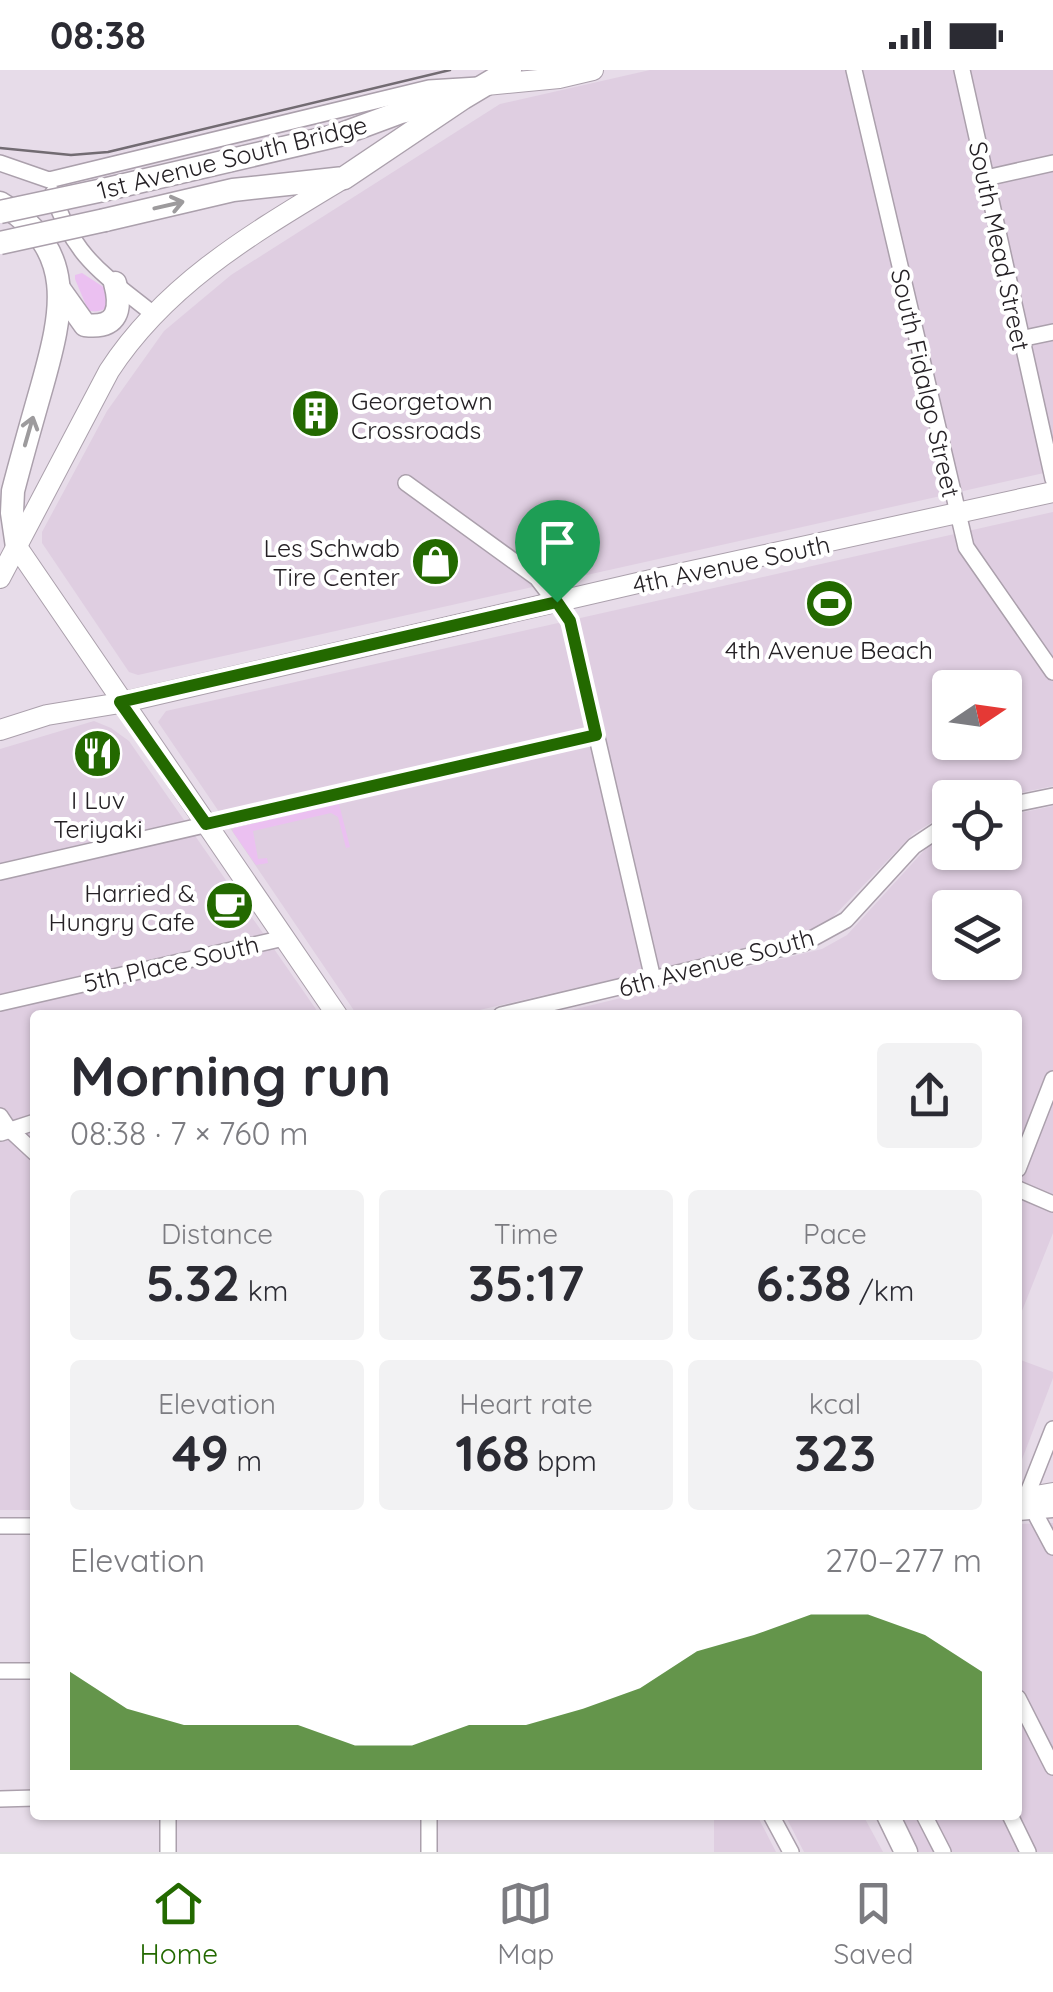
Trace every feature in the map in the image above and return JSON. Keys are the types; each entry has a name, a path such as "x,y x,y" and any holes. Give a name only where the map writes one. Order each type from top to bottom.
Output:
{"highway":[{"path":"344,178 510,70"},
{"name":"1st Avenue South Bridge","path":"0,212 339,134 400,112 463,98"},
{"name":"1st Avenue South Bridge","path":"0,243 234,190 344,178"},
{"path":"0,203 30,223 42,237 60,289 54,342 13,490 8,540"},
{"path":"60,289 85,326 95,326 118,312 115,283"},
{"path":"890,1820 906,1852"}],"main road":[{"path":"486,84 559,78 593,70"},
{"path":"0,578 8,540 130,339 152,314 213,261 344,178"},
{"name":"4th Avenue South","path":"0,730 48,715 1053,492"},
{"path":"8,540 334,1010"},
{"path":"1032,1508 1053,1492"}],"street":[{"name":"South Fidalgo Street","path":"854,70 966,547 1053,672"},
{"name":"South Mead Street","path":"962,70 1053,480"},
{"path":"0,164 49,180 429,88 486,84"},
{"path":"986,178 1053,162"},
{"path":"49,180 64,227 74,244 152,314"},
{"path":"1020,339 1053,332"},
{"path":"406,483 529,572 570,621 654,980"},
{"path":"0,517 8,540"},
{"path":"0,872 596,735"},
{"path":"1022,802 1053,796"},
{"name":"6th Avenue South","path":"523,1010 788,948 824,934 860,908 914,846 932,834"},
{"name":"5th Place South","path":"0,1002 284,938"},
{"path":"1022,1159 1053,1079"},
{"path":"3,1126 30,1123"},
{"path":"3,1126 30,1149"},
{"path":"1022,1192 1053,1204"},
{"path":"1053,1429 1032,1508 1053,1547"},
{"path":"0,1526 30,1526"},
{"path":"0,1671 30,1671"},
{"path":"1022,1706 1053,1768"},
{"path":"0,1799 30,1798"},
{"path":"168,1820 168,1852"},
{"path":"429,1820 429,1852"},
{"path":"775,1820 791,1852"},
{"path":"927,1820 943,1852"},
{"path":"1012,1820 1028,1852"}],"shaded area":[{"path":"650,70 1053,70 1053,471 138,675 129,672 42,543 42,532 107,411 164,331 231,275 500,104"},
{"path":"82,273 108,290 108,307 88,310 75,279 75,275"},
{"path":"1053,512 1053,786 1022,792 1022,780 932,780 932,822 913,834 828,922 800,936 480,1010 354,1010 158,722 166,711"},
{"path":"94,721 129,741 317,1010 30,1010 30,1510 0,1510 0,749"},
{"path":"339,804 350,847 346,848 338,817 331,813 253,831 258,859 267,858 268,863 256,865 233,832 233,828"},
{"path":"1053,806 1053,1233 1022,1311 1022,1010 572,1010 822,949 847,935 930,844 932,870 1022,870 1022,812"},
{"path":"1022,1360 1053,1372 1022,1459"},
{"path":"1053,1523 1053,1852 918,1852 902,1820 1022,1820 1022,1524"},
{"path":"714,1820 760,1820 776,1852 714,1852"},
{"path":"788,1820 866,1820 883,1852 804,1852"}],"railway":[{"path":"0,148 71,155 108,152 450,70"}],"place":[{"name":"Georgetown Crossroads","path":"316,414"},
{"name":"Les Schwab Tire Center","path":"435,561"},
{"name":"4th Avenue Beach","path":"829,603"},
{"name":"I Luv Teriyaki","path":"98,753"},
{"name":"Harried & Hungry Cafe","path":"230,906"}],"route":[{"path":"557,602 570,621 596,735 346,793 206,824 120,702 143,696 557,602"}]}
